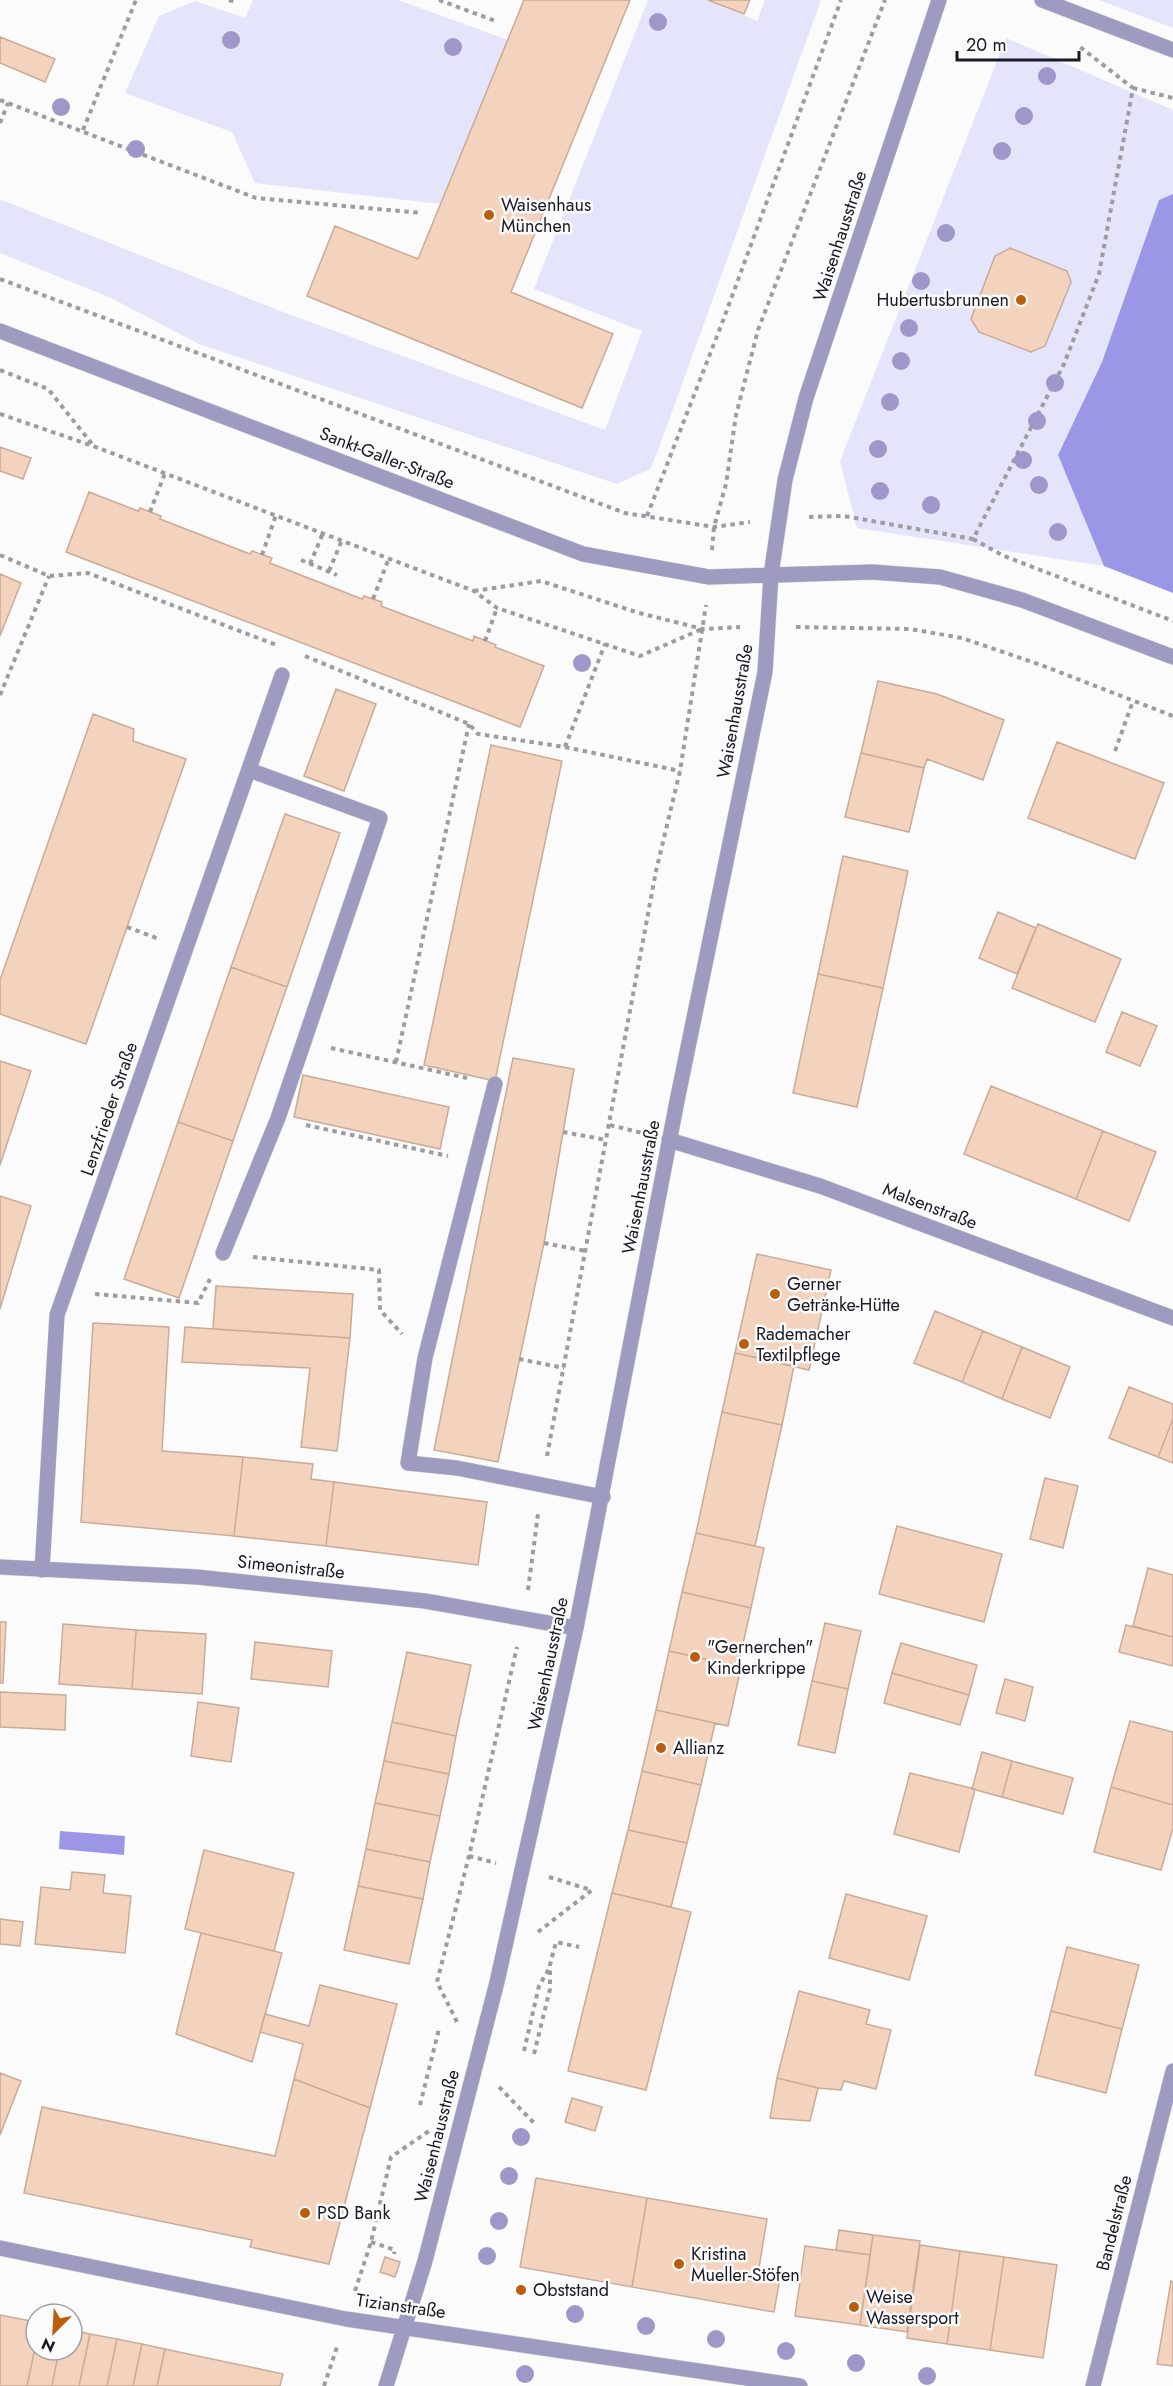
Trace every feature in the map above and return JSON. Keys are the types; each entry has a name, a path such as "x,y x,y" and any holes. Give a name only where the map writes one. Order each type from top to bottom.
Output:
{"street":[{"name":"Waisenhausstraße","path":"386,2386 428,2250 497,1982 576,1628 603,1497 669,1140 765,672 771,576 785,480 806,398 939,0"},
{"path":"1042,0 1173,50"},
{"name":"Sankt-Galler-Straße","path":"0,331 583,554 709,577 872,572 940,578 1022,600 1173,657"},
{"name":"Lenzfrieder Straße","path":"42,1570 57,1315 282,675"},
{"path":"223,1253 278,1118 380,818 249,770"},
{"path":"495,1084 425,1358 408,1463 457,1468 603,1497"},
{"name":"Malsenstraße","path":"669,1140 820,1186 1173,1318"},
{"name":"Simeonistraße","path":"0,1567 219,1579 425,1601 576,1628"},
{"name":"Bandelstraße","path":"1092,2386 1173,2071"},
{"name":"Tizianstraße","path":"0,2248 346,2319 800,2386"}],"path":[{"path":"83,130 136,0"},
{"path":"229,0 235,2 236,0"},
{"path":"439,0 498,22"},
{"path":"647,516 724,318 841,0"},
{"path":"458,2023 437,1982 469,1856 524,1617 542,1485 656,871 680,771 703,629 714,527 726,484 736,415 758,330 885,0"},
{"path":"1076,44 1133,88 1173,98"},
{"path":"973,539 1064,364 1099,274 1133,88"},
{"path":"0,100 256,198 422,213"},
{"path":"0,123 8,103"},
{"path":"0,279 625,513 714,527 779,518 844,516 973,539 1004,556 1173,621"},
{"path":"0,370 48,388 93,446"},
{"path":"0,414 93,446 474,591 497,608 640,656 703,629"},
{"path":"150,512 165,473"},
{"path":"262,555 276,515"},
{"path":"310,564 322,533"},
{"path":"329,571 342,540"},
{"path":"0,555 49,576 88,573 281,646"},
{"path":"373,599 389,558"},
{"path":"301,560 337,575"},
{"path":"0,695 49,576"},
{"path":"474,591 541,581 639,613 703,629"},
{"path":"485,641 497,608"},
{"path":"848,629 910,629 962,638 1173,716"},
{"path":"565,747 605,644"},
{"path":"303,655 469,724 478,734 565,747 680,771"},
{"path":"1115,751 1133,701"},
{"path":"396,1062 469,724"},
{"path":"304,1041 495,1084"},
{"path":"278,1118 475,1162"},
{"path":"563,1132 607,1140"},
{"path":"544,1243 586,1251"},
{"path":"519,1359 564,1368"},
{"path":"537,1932 592,1890"},
{"path":"524,2051 539,1986 550,1965 556,1942 579,1947"},
{"path":"534,2054 550,1989 550,1965"},
{"path":"420,2105 439,2029"},
{"path":"498,2086 535,2124"},
{"path":"324,2386 371,2242 391,2157 436,2126"},
{"path":"371,2242 395,2250 392,2261"}],"shaded area":[{"path":"253,0 398,0 508,40 441,204 255,183 232,132 125,93 159,16 195,1 245,18"},
{"path":"648,0 708,0 757,21 765,0 821,0 656,456 650,469 617,484 199,344 111,298 0,253 0,200 2,200 288,314 605,430 642,331 534,289"},
{"path":"1099,0 1173,0 1173,28"},
{"path":"1006,38 1173,110 1173,194 1159,200 1102,362 1058,455 1104,566 857,528 840,461"},
{"path":"1173,194 1173,593 1104,566 1058,455 1102,362 1159,200"},
{"path":"60,1831 125,1836 124,1855 59,1849"}],"building":[{"name":"Waisenhaus München","path":"524,0 630,0 511,292 613,334 582,408 307,296 335,226 418,259"},
{"path":"708,0 750,0 744,14"},
{"path":"0,37 55,59 45,82 0,63"},
{"name":"Hubertusbrunnen","path":"1010,248 1067,271 1071,282 1045,346 1031,352 979,332 971,319 995,256"},
{"path":"0,447 31,458 23,479 0,471"},
{"path":"89,492 138,511 140,508 161,516 160,519 250,554 252,551 272,558 270,563 362,599 364,596 382,602 381,606 473,641 474,636 496,645 495,647 544,666 520,727 66,552"},
{"path":"0,574 21,583 0,636"},
{"path":"878,681 937,694 1004,720 983,780 927,759 924,768 861,753"},
{"path":"336,689 376,704 344,791 304,776"},
{"path":"93,714 134,729 133,741 186,759 86,1044 0,1014 0,980"},
{"path":"1057,742 1164,783 1135,859 1028,818"},
{"path":"491,745 562,761 495,1081 424,1065"},
{"path":"861,753 924,768 909,832 845,817"},
{"path":"285,814 340,833 287,987 231,967"},
{"path":"843,856 908,871 883,988 818,974"},
{"path":"998,912 1036,928 1017,974 979,958"},
{"path":"1038,924 1121,959 1095,1022 1012,988"},
{"path":"231,967 287,987 233,1141 178,1122"},
{"path":"818,974 883,988 857,1107 793,1093"},
{"path":"1122,1012 1157,1026 1140,1066 1106,1052"},
{"path":"513,1058 574,1069 544,1243 498,1462 434,1450"},
{"path":"0,1061 31,1071 0,1165"},
{"path":"303,1075 449,1107 440,1149 294,1117"},
{"path":"991,1086 1103,1131 1076,1199 964,1154"},
{"path":"178,1122 233,1141 179,1298 124,1279"},
{"path":"1103,1131 1156,1152 1129,1221 1076,1199"},
{"path":"0,1196 31,1206 0,1309"},
{"path":"757,1254 831,1270 809,1370 735,1353"},
{"path":"216,1286 353,1294 350,1338 213,1329"},
{"path":"935,1311 983,1331 962,1382 914,1363"},
{"path":"93,1323 169,1327 162,1451 243,1457 234,1536 81,1522"},
{"path":"185,1327 350,1338 337,1451 301,1447 310,1368 182,1362"},
{"path":"983,1331 1022,1347 1002,1399 962,1382"},
{"path":"1022,1347 1070,1367 1050,1418 1002,1399"},
{"path":"735,1353 794,1366 782,1425 722,1412"},
{"path":"1129,1387 1173,1404 1173,1419 1158,1457 1109,1438"},
{"path":"722,1412 782,1425 755,1546 696,1533"},
{"path":"1173,1419 1173,1463 1158,1457"},
{"path":"243,1457 313,1464 311,1479 334,1482 326,1546 234,1536"},
{"path":"1045,1478 1078,1486 1063,1548 1030,1539"},
{"path":"334,1482 487,1502 478,1565 326,1546"},
{"path":"897,1526 1002,1554 984,1622 879,1594"},
{"path":"696,1533 764,1548 751,1608 682,1592"},
{"path":"1148,1568 1173,1575 1173,1637 1133,1626"},
{"path":"682,1592 751,1608 738,1666 669,1651"},
{"path":"0,1622 6,1622 3,1683 0,1683"},
{"path":"825,1623 861,1631 848,1689 812,1681"},
{"path":"63,1624 136,1630 132,1689 59,1684"},
{"path":"1126,1625 1173,1637 1173,1666 1119,1652"},
{"path":"136,1630 206,1634 202,1694 132,1689"},
{"path":"255,1642 332,1651 328,1687 251,1679"},
{"path":"901,1643 977,1665 969,1695 892,1673"},
{"path":"669,1651 741,1667 728,1726 656,1710"},
{"path":"407,1652 471,1665 456,1736 392,1722"},
{"path":"892,1673 969,1695 960,1725 884,1703"},
{"path":"1005,1679 1033,1687 1025,1721 996,1713"},
{"path":"812,1681 848,1689 835,1753 798,1745"},
{"path":"0,1692 66,1695 65,1730 0,1727"},
{"path":"198,1702 239,1708 231,1762 191,1756"},
{"path":"656,1710 715,1723 701,1785 642,1771"},
{"path":"1130,1721 1173,1732 1173,1805 1111,1787"},
{"path":"392,1722 456,1736 449,1774 384,1761"},
{"path":"982,1752 1012,1761 1002,1797 972,1789"},
{"path":"384,1761 449,1774 440,1816 375,1803"},
{"path":"1012,1761 1073,1778 1063,1814 1002,1797"},
{"path":"642,1771 701,1785 687,1843 628,1830"},
{"path":"910,1773 975,1789 959,1852 894,1834"},
{"path":"1111,1787 1173,1805 1173,1828 1161,1870 1094,1852"},
{"path":"375,1803 440,1816 430,1862 366,1849"},
{"path":"628,1830 687,1843 671,1907 612,1893"},
{"path":"366,1849 430,1862 423,1899 358,1886"},
{"path":"204,1850 294,1873 274,1951 185,1929"},
{"path":"72,1872 105,1875 103,1893 131,1896 125,1953 35,1944 41,1887 70,1890"},
{"path":"358,1886 423,1899 409,1964 344,1950"},
{"path":"612,1893 691,1912 646,2090 568,2071"},
{"path":"846,1894 927,1916 909,1980 829,1958"},
{"path":"0,1919 23,1922 20,1946 0,1944"},
{"path":"201,1933 282,1953 252,2062 176,2034"},
{"path":"1067,1947 1139,1965 1122,2029 1051,2011"},
{"path":"320,1985 397,2004 370,2108 294,2079 303,2044 260,2032 265,2014 309,2026"},
{"path":"799,1991 870,2010 866,2024 891,2030 876,2089 844,2081 841,2090 818,2088 777,2078"},
{"path":"1051,2011 1122,2029 1106,2093 1035,2075"},
{"path":"0,2073 21,2081 0,2135"},
{"path":"777,2078 818,2088 810,2121 770,2118"},
{"path":"294,2079 370,2108 329,2264 250,2247 252,2240 24,2193 42,2107 275,2156"},
{"path":"572,2098 602,2107 595,2131 565,2122"},
{"path":"536,2178 647,2198 632,2287 520,2267"},
{"path":"647,2198 767,2219 758,2274 780,2278 774,2312 632,2287"},
{"path":"839,2230 873,2235 870,2255 836,2250"},
{"path":"873,2235 920,2241 907,2332 860,2325"},
{"path":"920,2245 960,2251 947,2344 907,2338"},
{"path":"805,2246 870,2255 860,2325 795,2316"},
{"path":"960,2251 1004,2257 990,2350 947,2344"},
{"path":"385,2257 400,2262 395,2277 380,2272"},
{"path":"1004,2257 1057,2265 1043,2358 990,2350"},
{"path":"1171,2281 1173,2282 1173,2366 1157,2364"},
{"path":"0,2315 24,2320 24,2362 32,2362 27,2386 0,2386"},
{"path":"84,2333 90,2334 79,2386 52,2386 57,2362 84,2362"},
{"path":"90,2334 117,2339 107,2386 79,2386"},
{"path":"117,2339 142,2344 133,2386 107,2386"},
{"path":"142,2344 165,2349 157,2386 133,2386"},
{"path":"165,2349 283,2374 280,2386 157,2386"},
{"path":"32,2362 57,2362 52,2386 27,2386"}],"place":[{"name":"Waisenhaus München","path":"489,215"},
{"name":"Hubertusbrunnen","path":"1021,300"},
{"name":"Gerner Getränke-Hütte","path":"775,1294"},
{"name":"Rademacher Textilpflege","path":"744,1344"},
{"name":"\"Gernerchen\" Kinderkrippe","path":"695,1657"},
{"name":"Allianz","path":"661,1748"},
{"name":"PSD Bank","path":"305,2213"},
{"name":"Kristina Mueller-Stöfen","path":"679,2264"},
{"name":"Obststand","path":"521,2290"},
{"name":"Weise Wassersport","path":"854,2307"}]}
